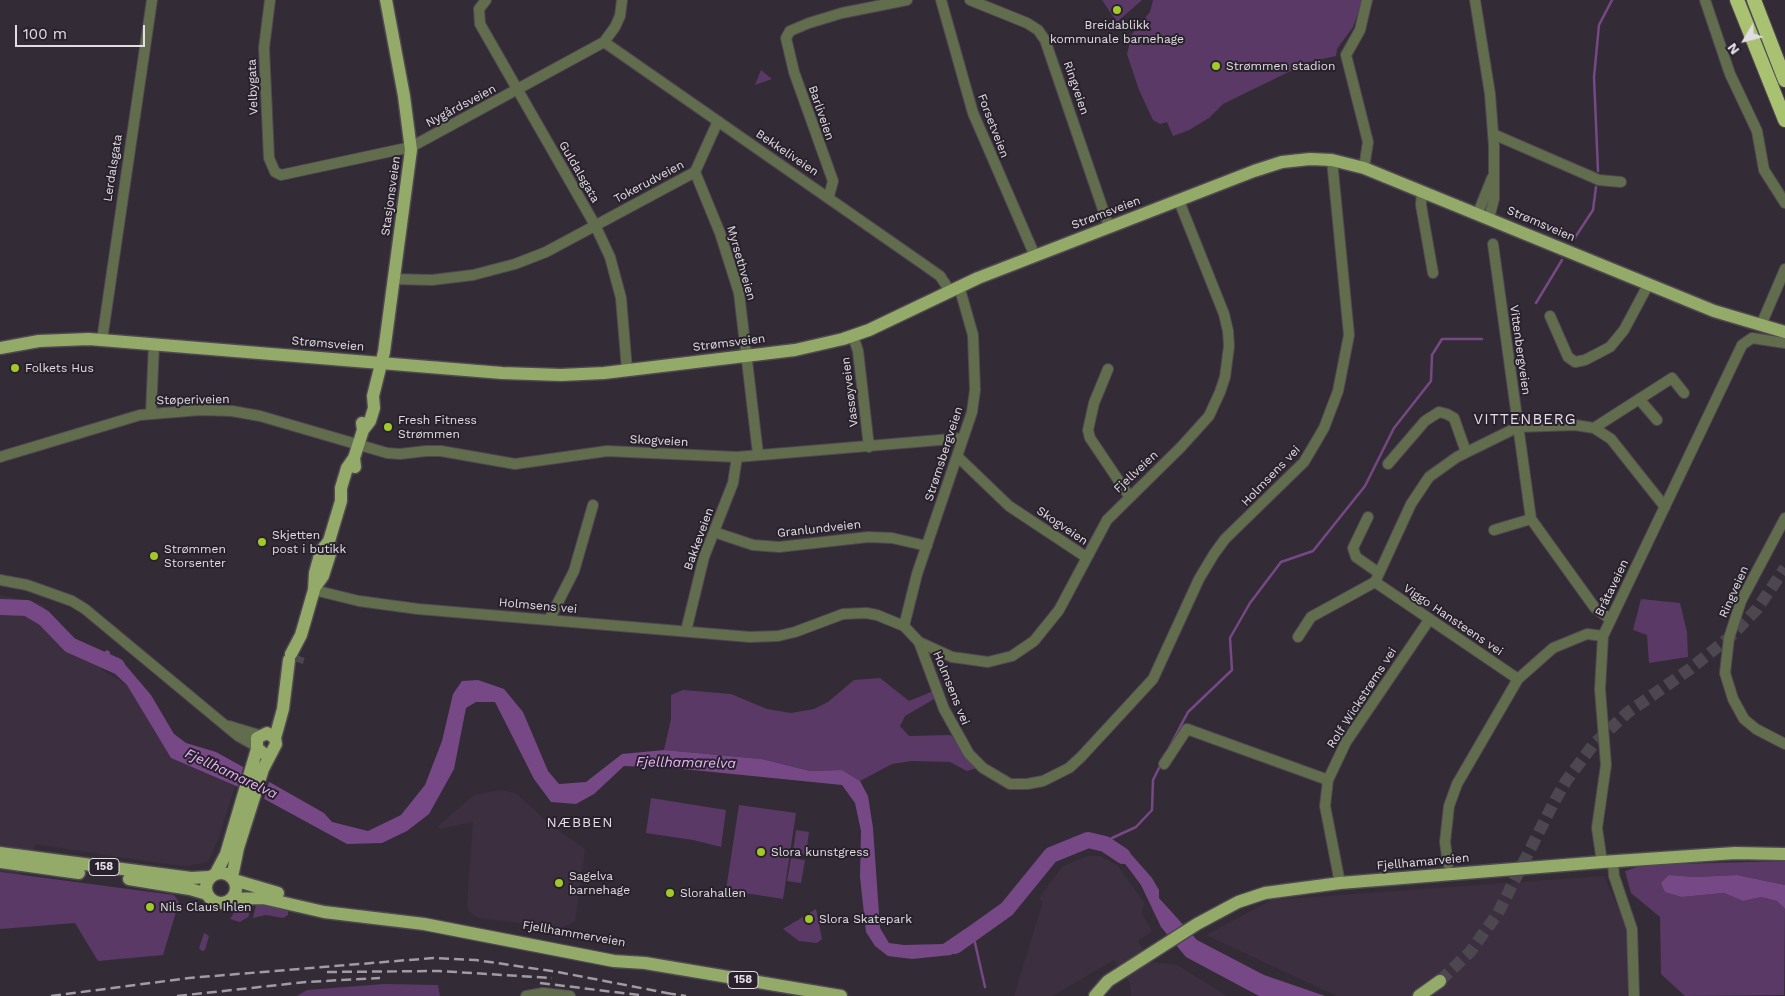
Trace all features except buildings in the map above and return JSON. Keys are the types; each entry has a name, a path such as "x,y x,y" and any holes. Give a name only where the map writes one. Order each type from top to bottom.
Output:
{"highway":[{"path":"1737,0 1785,120"},
{"path":"1754,0 1785,80"}],"main road":[{"name":"Stasjonsveien","path":"233,879 238,848 258,767 262,740 283,693 315,589 323,576 328,560 329,541 341,500 341,488 347,468 354,458 363,430 362,418 366,405 373,396 382,363 411,147 386,0"},
{"name":"Strømsveien","path":"0,348 53,339 102,340 526,375 573,375 628,370 807,348 853,336 888,322 954,288 1109,227 1282,162 1302,159 1332,160 1364,168 1422,190 1714,311 1785,332"},
{"name":"Stasjonsveien","path":"258,767 270,752 262,753 262,740"},
{"name":"Stasjonsveien","path":"213,875 226,854 250,795"},
{"name":"158","path":"0,853 191,878 225,873 233,879"},
{"name":"Fjellhamarveien","path":"1095,996 1108,981 1197,924 1238,902 1265,893 1340,883 1607,862 1735,853 1785,854"},
{"name":"158","path":"0,862 147,882 227,901"},
{"path":"208,896 205,886 213,875"},
{"path":"227,901 236,890 233,879"},
{"name":"Fjellhammerveien","path":"233,879 266,890 378,916"},
{"name":"Fjellhammerveien","path":"227,901 263,898 324,912 378,916 496,937 528,946 605,960 645,963 842,996"},
{"path":"1419,996 1440,981"}],"street":[{"name":"Lerdalsgata","path":"102,340 152,0"},
{"name":"Velbygata","path":"270,0 264,48 264,81 269,158 275,172"},
{"name":"Guldalsgata","path":"486,0 479,9 480,24 594,225 610,257 618,283 628,370"},
{"name":"Nygårdsveien","path":"275,172 289,173 411,147 604,42 615,27 620,16 622,0"},
{"name":"Barliveien","path":"829,196 833,182 794,72 786,38 790,31 809,23 842,13 907,0"},
{"name":"Forsetveien","path":"941,0 973,113 1035,256"},
{"name":"Ringveien","path":"970,0 1027,23 1038,30 1046,40 1109,227"},
{"path":"1364,168 1368,142 1346,55 1360,30 1367,0"},
{"path":"1475,0 1490,94 1493,134 1492,178 1494,199 1483,216"},
{"path":"1706,0 1730,74 1757,131 1764,170 1785,203"},
{"name":"Bekkeliveien","path":"604,42 829,196 937,273 954,288"},
{"name":"Tokerudveien","path":"393,279 432,280 493,271 546,252 695,172 718,121"},
{"path":"1493,134 1599,180 1620,182"},
{"name":"Holmsens vei","path":"315,589 359,601 418,609 750,637 778,636 842,614 856,612 877,615 904,626 919,642 944,709 957,737 969,754 983,768 1010,784 1027,784 1043,781 1069,768 1082,757 1153,679 1199,579 1214,554 1225,539 1304,462 1318,440 1331,412 1342,374 1349,335 1332,160"},
{"name":"Myrsethveien","path":"695,172 720,233 739,293 758,454"},
{"path":"1422,190 1421,205 1433,273"},
{"name":"Fjellveien","path":"919,642 952,657 988,662 1012,656 1043,632 1059,610 1107,520 1129,496 1181,447 1208,416 1220,392 1228,362 1229,346 1224,314 1179,201"},
{"name":"Vittenbergveien","path":"1493,244 1532,519 1595,608 1610,619"},
{"path":"1761,325 1785,269"},
{"path":"1550,316 1568,357 1576,362 1586,360 1610,347 1624,330 1648,284"},
{"name":"Strømsbergveien","path":"904,626 927,546 972,412 975,390 973,335 954,288"},
{"name":"Vassøyveien","path":"853,336 858,351 869,446"},
{"name":"Bråtaveien","path":"1448,864 1446,833 1449,806 1456,784 1518,679 1553,648 1587,634 1603,636 1666,508 1742,345 1752,338 1785,343"},
{"path":"151,413 154,344"},
{"path":"1108,369 1094,403 1088,430 1090,438 1129,496"},
{"path":"1594,428 1672,378 1684,393"},
{"path":"1639,399 1657,420"},
{"name":"Støperiveien","path":"0,457 151,413 200,410 246,413 358,444"},
{"path":"1388,464 1425,421 1439,412 1454,418 1466,452"},
{"path":"1298,637 1311,618 1377,578 1411,504 1424,483 1441,467 1466,452 1518,427 1575,425 1594,428 1611,439 1666,508"},
{"name":"Skogveien","path":"358,444 394,454 441,451 515,464 607,451 737,457 963,438"},
{"name":"Bakkeveien","path":"686,631 704,557 733,483 737,457"},
{"name":"Skogveien","path":"958,457 1009,506 1086,557"},
{"path":"549,620 574,571 593,505"},
{"name":"Viggo Hansteens vei","path":"1368,517 1353,548 1356,557 1377,578 1429,620 1518,679"},
{"name":"Ringveien","path":"1785,518 1741,601 1729,638 1725,673 1733,698 1744,719 1756,729 1785,744"},
{"path":"1494,530 1532,519"},
{"name":"Granlundveien","path":"714,532 753,545 779,547 868,537 892,538 927,546"},
{"path":"0,580 27,585 78,605 227,726 262,740"},
{"name":"Rolf Wickstrøms vei","path":"1340,883 1325,806 1328,780 1346,742 1429,620"},
{"path":"1603,636 1600,689 1606,765 1597,828 1607,862 1614,876 1632,929 1634,996"},
{"path":"1164,764 1187,729 1328,780"},
{"path":"526,996 544,993 570,996"}],"shaded area":[{"name":"Breidablikk kommunale barnehage","path":"1102,0 1142,0 1117,22"},
{"name":"Strømmen stadion","path":"1153,0 1361,0 1361,5 1353,27 1337,49 1336,56 1309,62 1223,104 1209,118 1189,130 1173,136 1167,122 1160,124 1153,120 1139,90 1127,54 1132,34 1150,12"},
{"path":"761,70 772,79 755,85"},
{"path":"0,595 42,604 76,645 95,660 103,671 127,685 171,758 235,786 218,840 208,862 186,866 36,844 0,912"},
{"path":"1641,599 1680,603 1687,632 1688,657 1649,663 1647,635 1633,630"},
{"path":"880,678 909,701 936,690 934,699 905,716 900,726 909,736 950,735 987,765 967,771 950,762 912,761 892,764 860,781 842,770 810,771 762,759 664,750 671,719 671,695 683,690 731,694 767,709 791,713 814,709 828,702 854,680"},
{"path":"501,790 517,794 548,823 585,849 575,921 562,928 478,918 470,912 467,906 473,822 440,829 438,826 474,795"},
{"path":"651,798 726,810 721,847 693,840 646,833"},
{"name":"Slora kunstgress","path":"739,805 796,813 783,899 726,890"},
{"path":"796,830 809,832 806,855 793,852"},
{"path":"1088,856 1100,856 1117,865 1145,904 1141,912 1152,931 1138,941 1151,962 1177,965 1227,996 1131,996 1130,983 1114,960 1052,996 1014,996 1043,902 1040,899 1041,895 1063,866"},
{"path":"791,858 805,860 801,883 787,881"},
{"path":"1785,861 1785,885 1736,875 1695,877 1669,875 1682,897 1724,893 1743,901 1761,897 1777,901 1785,909 1784,995 1685,996 1661,974 1660,917 1631,893 1625,871 1644,865"},
{"path":"0,872 174,895 179,902 163,955 98,961 75,923 0,929"},
{"path":"1604,876 1628,930 1627,996 1337,996 1206,935 1272,900"},
{"path":"257,901 288,910 288,915 283,918 266,915 253,918"},
{"path":"248,906 251,908 248,917 240,922 230,919 235,911"},
{"name":"Slora Skatepark","path":"816,909 822,939 817,943 799,941 783,929"},
{"path":"204,933 209,936 205,950 202,951 199,948"},
{"path":"384,984 438,985 440,996 297,996 307,990"}],"water":[{"path":"107,650 122,661 151,695 174,734 186,743 216,752 324,813 332,822 368,831 401,815 425,785 442,741 453,694 462,681 478,680 504,689 523,712 548,771 559,784 586,782 622,754 664,750 762,759 810,771 842,770 860,781 868,796 873,828 880,928 889,943 904,945 943,944 965,929 973,934 966,946 951,955 912,959 888,956 875,946 866,932 860,877 861,831 855,803 842,785 673,768 624,766 594,794 576,804 551,802 534,779 495,702 476,702 466,708 454,769 429,814 407,831 382,843 347,844 257,795 171,758 127,685 97,657"},
{"path":"1111,840 1130,853 1152,878 1159,890 1159,898 1197,940 1264,975 1325,996 1259,996 1186,957 1161,927 1141,885 1126,865 1113,853 1101,850"},
{"path":"1669,875 1695,877 1737,875 1785,885 1785,909 1777,901 1761,897 1743,901 1724,893 1682,897 1665,892 1661,883"}],"pier":[{"path":"111,650 118,655 111,673 105,668"},
{"path":"244,765 270,779 264,799 237,789"}],"waterway":[{"path":"1598,171 1594,77 1599,25 1612,0"},
{"path":"1574,239 1593,210 1596,187"},
{"path":"1536,303 1562,260"},
{"path":"1170,746 1188,712 1232,670 1230,638 1250,603 1281,562 1313,551 1365,486 1394,428 1431,381 1432,355 1442,339 1482,339"},
{"path":"0,607 27,608 44,618 70,645 117,666"},
{"path":"1105,844 1112,838 1136,827 1152,810 1153,780 1161,764"},
{"name":"Fjellhamarelva","path":"955,946 1007,909 1051,855 1088,840 1105,844 1123,856"},
{"path":"973,934 985,987"}],"tunnel":[{"path":"1440,981 1470,952 1498,913 1566,781 1593,745 1627,713 1690,669 1731,636 1757,609 1785,568"},
{"path":"297,662 299,656"}],"railway":[{"path":"51,996 189,978 433,958 476,960 558,972 672,994"},
{"path":"327,972 439,971 552,978"},
{"path":"177,996 306,982 380,978"},
{"path":"540,983 639,995"},
{"path":"666,993 686,996"}],"place":[{"name":"Breidablikk kommunale barnehage","path":"1117,10"},
{"name":"Strømmen stadion","path":"1216,66"},
{"name":"Folkets Hus","path":"15,368"},
{"name":"Fresh Fitness Strømmen","path":"388,427"},
{"name":"Skjetten post i butikk","path":"262,542"},
{"name":"Strømmen Storsenter","path":"154,556"},
{"name":"Slora kunstgress","path":"761,852"},
{"name":"Sagelva barnehage","path":"559,883"},
{"name":"Slorahallen","path":"670,893"},
{"name":"Nils Claus Ihlen","path":"150,907"},
{"name":"Slora Skatepark","path":"809,919"}],"district":[{"name":"VITTENBERG","path":"1525,420"},
{"name":"NÆBBEN","path":"580,823"}]}
